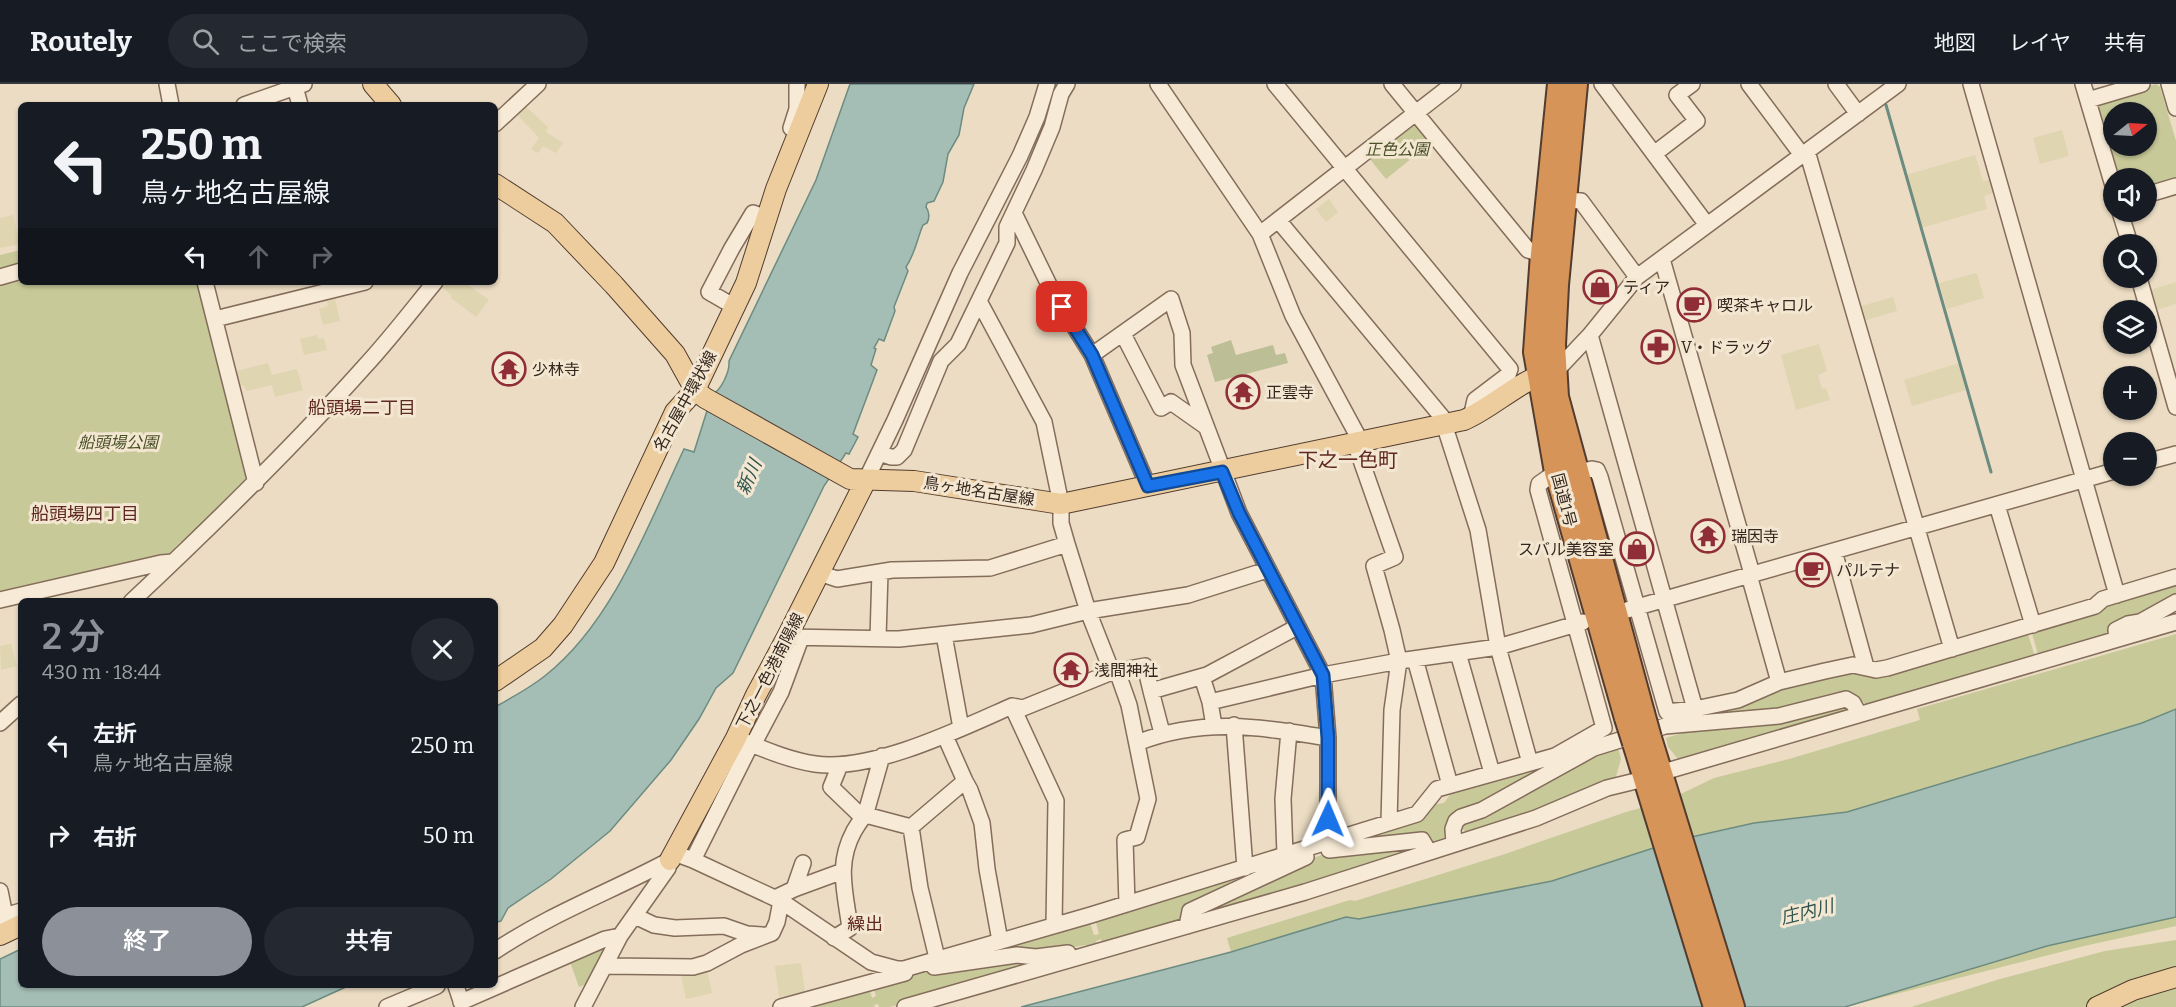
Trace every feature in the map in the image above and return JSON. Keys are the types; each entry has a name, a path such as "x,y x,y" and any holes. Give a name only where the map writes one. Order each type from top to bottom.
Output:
{"highway":[{"name":"国道1号","path":"1559,84 1535,352 1557,397 1566,472 1715,1007"},
{"name":"国道1号","path":"1547,373 1554,345 1556,297 1576,84"},
{"name":"国道1号","path":"1654,783 1733,1007"}],"main road":[{"path":"373,84 388,102"},
{"name":"名古屋中環状線","path":"498,679 543,648 563,625 604,563 675,412 700,394 746,283 766,218 818,84"},
{"path":"498,186 555,223 675,354 700,394"},
{"name":"鳥ヶ地名古屋線","path":"700,394 858,480 914,481 1061,504 1445,424 1475,415 1547,373"},
{"name":"下之一色港南陽線","path":"672,856 746,742 756,695 794,637 858,480"},
{"path":"2097,1007 2133,990 2176,977"}],"street":[{"path":"167,84 170,102"},
{"path":"498,121 538,84"},
{"path":"789,159 783,157 797,109 797,84"},
{"path":"858,480 879,453 960,273 1020,156 1037,117 1047,84"},
{"path":"879,453 897,457 904,450 941,361 958,344 1007,243 1007,227 1052,127 1061,94 1067,84"},
{"path":"1158,84 1260,234 1293,316 1358,443 1395,557 1374,566 1399,661 1392,710 1389,822"},
{"path":"1275,84 1510,369 1508,375 1475,400 1473,409 1475,415"},
{"path":"1392,84 1528,250 1542,254"},
{"path":"1260,234 1453,84"},
{"path":"1602,84 1707,225"},
{"path":"1654,154 1697,121 1677,95 1692,84"},
{"path":"1749,84 1805,153 1952,649"},
{"path":"1836,84 1858,114"},
{"path":"1547,373 1590,335 1637,278 1898,84"},
{"path":"1971,84 2117,594"},
{"path":"2084,84 2108,168"},
{"path":"2088,100 2142,84"},
{"path":"2169,84 2176,108"},
{"path":"249,102 272,89 300,86 300,102"},
{"path":"2157,192 2176,186"},
{"path":"1565,200 1581,201 1637,278"},
{"path":"735,307 709,292 753,213 766,218"},
{"path":"1014,213 1052,291 1092,355 1148,486"},
{"path":"1278,220 1445,424 1478,530 1498,647 1530,763"},
{"path":"1662,259 1751,574 1779,682"},
{"path":"0,277 18,272"},
{"path":"206,285 256,483"},
{"path":"215,319 344,285"},
{"path":"135,598 256,483 367,364 433,285"},
{"path":"2142,288 2176,407"},
{"path":"1092,355 1171,300 1182,333 1183,365 1222,472 1267,570 1323,675 1328,738 1328,842"},
{"path":"979,301 1044,422 1061,504 1061,523 1066,544 1088,611 1129,705 1148,799 1137,837 1125,840 1127,904"},
{"path":"1123,334 1161,408 1171,402 1205,426"},
{"path":"1590,335 1695,710"},
{"path":"2157,459 2176,454"},
{"path":"1187,926 1190,911 1309,851 1328,842 1417,814 1437,789 1555,756 1604,728 1579,623 1538,490 1539,484 1566,472 1592,469 1597,470 1600,477 1633,608 1667,712 1695,710 1738,700 1779,682 1853,665 1876,670 1887,668 2095,606 2103,599 2176,577"},
{"path":"1633,608 2103,474"},
{"path":"1996,505 2033,625"},
{"path":"819,573 837,579 913,569 990,568 1066,544"},
{"path":"1833,551 1866,667"},
{"path":"0,600 173,562"},
{"path":"794,637 899,639 1031,625 1088,611 1188,595 1267,570"},
{"path":"878,638 880,572"},
{"path":"2117,639 2116,630 2128,624 2140,622 2176,602"},
{"path":"905,1007 1187,926 1429,852 1536,818 1607,788 1654,783 1859,714 2176,622"},
{"path":"1210,702 1323,675 1399,661 1498,647 1579,623"},
{"path":"1151,691 1202,677 1297,627"},
{"path":"944,635 961,729"},
{"path":"1458,653 1492,773"},
{"path":"1416,659 1450,784"},
{"path":"693,860 746,742 814,764 840,765 882,756 945,736 1012,706 1023,708 1114,671 1145,666 1162,733"},
{"path":"1202,677 1210,702 1214,726"},
{"path":"1454,844 1453,829 1456,821 1482,810 1594,748 1665,726 1779,716 1846,699 1853,703 1859,714"},
{"path":"1012,706 1056,801 1054,925"},
{"path":"0,723 18,707"},
{"path":"1137,743 1162,733 1234,725 1328,738"},
{"path":"1234,725 1245,868"},
{"path":"1285,855 1283,799 1289,731"},
{"path":"945,736 970,790 982,823 987,869 1000,940"},
{"path":"834,938 850,928 843,861 847,844 865,816 882,756"},
{"path":"840,765 831,788 858,813 911,827"},
{"path":"911,827 965,781"},
{"path":"911,827 920,888 937,958"},
{"path":"781,1007 870,982 937,958 1127,904 1285,855 1422,840 1429,852"},
{"path":"569,1007 585,1004 620,936 668,868 672,856"},
{"path":"498,949 528,928 628,882 672,856 693,860 778,900 871,962 897,969 1017,955 1036,957 1077,952 1086,955"},
{"path":"794,889 802,863"},
{"path":"778,900 794,889 843,871"},
{"path":"0,891 7,924"},
{"path":"606,966 693,967 707,963 741,945 772,933 777,922 778,900"},
{"path":"7,924 18,913"},
{"path":"635,916 654,925 675,928 724,926 747,934 767,934"},
{"path":"498,988 605,939 620,936"},
{"path":"870,982 871,962"},
{"path":"387,1007 408,1003 434,988"},
{"path":"457,988 462,1004 497,988"}],"shaded area":[{"path":"522,103 548,127 546,132 563,143 556,153 543,146 538,153 531,149 539,138 513,110"},
{"path":"2062,130 2069,156 2040,164 2033,138"},
{"path":"1975,155 1983,181 1993,179 1996,192 1984,196 1987,209 1921,228 1906,175"},
{"path":"1329,199 1338,212 1326,222 1316,209"},
{"path":"13,215 18,244 0,248 0,218"},
{"path":"1977,273 1984,298 1947,309 1939,283"},
{"path":"2176,282 2176,304 2157,310 2157,300 2150,300 2147,291"},
{"path":"440,285 468,285 489,300 476,317 451,298 452,296"},
{"path":"334,295 340,321 323,325 319,309 328,306 326,297"},
{"path":"1893,297 1897,311 1863,321 1858,307"},
{"path":"317,335 318,339 324,338 327,350 304,355 300,339"},
{"path":"1819,344 1827,371 1818,375 1822,389 1826,388 1830,400 1796,410 1781,355"},
{"path":"268,363 272,375 297,369 303,390 275,397 272,385 246,391 244,385 237,387 233,372"},
{"path":"1959,363 1966,390 1912,406 1904,380"},
{"path":"11,644 17,666 1,670 0,646"},
{"path":"801,963 805,992 779,997 775,966"},
{"path":"707,970 712,993 686,999 681,976"}],"green space":[{"path":"2156,84 2160,87 2176,141 2176,181 2157,187 2157,168 2112,168 2110,156 2157,156 2157,102 2103,102 2103,130 2096,102"},
{"name":"正色公園","path":"1412,117 1432,142 1386,179 1365,153"},
{"name":"船頭場公園","path":"18,251 18,285 201,285 248,480 164,559 0,595 0,255"},
{"path":"1231,340 1236,355 1273,345 1276,355 1285,353 1288,363 1215,382 1207,355 1213,353 1211,347"},
{"path":"2176,582 2176,599 2107,638 2039,658 2031,630 2109,602"},
{"path":"2027,631 2036,660 1871,708 1855,694 1841,692 1824,695 1782,709 1703,714 1785,685"},
{"path":"2176,634 2176,709 2142,723 1847,812 1754,823 1678,840 1552,881 1359,919 1346,917 1231,952 1227,938 1502,855 1626,812 1666,801 1714,778 1789,759 1920,720 1917,709"},
{"path":"1844,705 1846,709 1844,713 1679,760 1668,747 1666,738 1682,733 1782,722"},
{"path":"1618,748 1621,759 1615,780 1536,813 1467,834 1461,827 1594,755"},
{"path":"1555,763 1493,799 1450,818 1444,839 1435,844 1424,835 1343,843 1421,821 1427,816 1431,805 1444,803 1452,792"},
{"path":"1415,845 1417,852 1201,919 1199,910 1313,858 1336,850"},
{"path":"1294,858 1188,907 1177,925 1103,946 1101,939 1096,941 1098,948 1085,945 1037,954 933,965 1089,920 1094,935 1099,934 1095,919"},
{"path":"2176,917 2176,926 2084,946 1845,1007 2047,946"},
{"path":"2176,940 2176,1007 1911,1007 2000,979 2105,951"},
{"path":"603,944 609,948 591,982 579,987 569,959"},
{"path":"1070,957 890,1007 879,1007 878,1004 874,1005 875,1007 800,1007 869,987 872,998 876,996 873,986 918,972 1017,958"}],"water":[{"name":"新川","path":"850,84 974,84 964,108 959,135 948,154 943,182 934,201 927,203 928,221 923,225 906,267 908,271 884,341 879,339 874,348 876,349 871,365 877,370 853,434 858,437 849,454 846,453 824,486 733,673 716,688 699,719 671,760 610,831 551,879 508,908 501,921 498,922 498,705 540,680 570,653 610,600 627,571 684,449 694,452 712,395 724,380 729,361 816,180"},
{"name":"庄内川","path":"2176,709 2176,917 2047,946 1845,1007 1021,1007 1231,952 1346,917 1359,919 1552,881 1678,840 1754,823 1847,812 2142,723"},
{"path":"18,950 18,988 344,988 302,1007 0,1007 0,959"}],"waterway":[{"path":"1886,105 1991,472"}],"place":[{"name":"ティア","path":"1600,287"},
{"name":"喫茶キャロル","path":"1694,305"},
{"name":"V・ドラッグ","path":"1658,347"},
{"name":"少林寺","path":"509,369"},
{"name":"正雲寺","path":"1243,392"},
{"name":"瑞因寺","path":"1708,536"},
{"name":"スバル美容室","path":"1637,549"},
{"name":"パルテナ","path":"1813,570"},
{"name":"浅間神社","path":"1071,670"}],"district":[{"name":"船頭場二丁目","path":"362,408"},
{"name":"下之一色町","path":"1348,460"},
{"name":"船頭場四丁目","path":"85,514"},
{"name":"繰出","path":"865,924"}],"route":[{"path":"1062,307 1092,355 1148,486 1222,472 1239,513 1323,675 1328,738 1328,819"}]}
